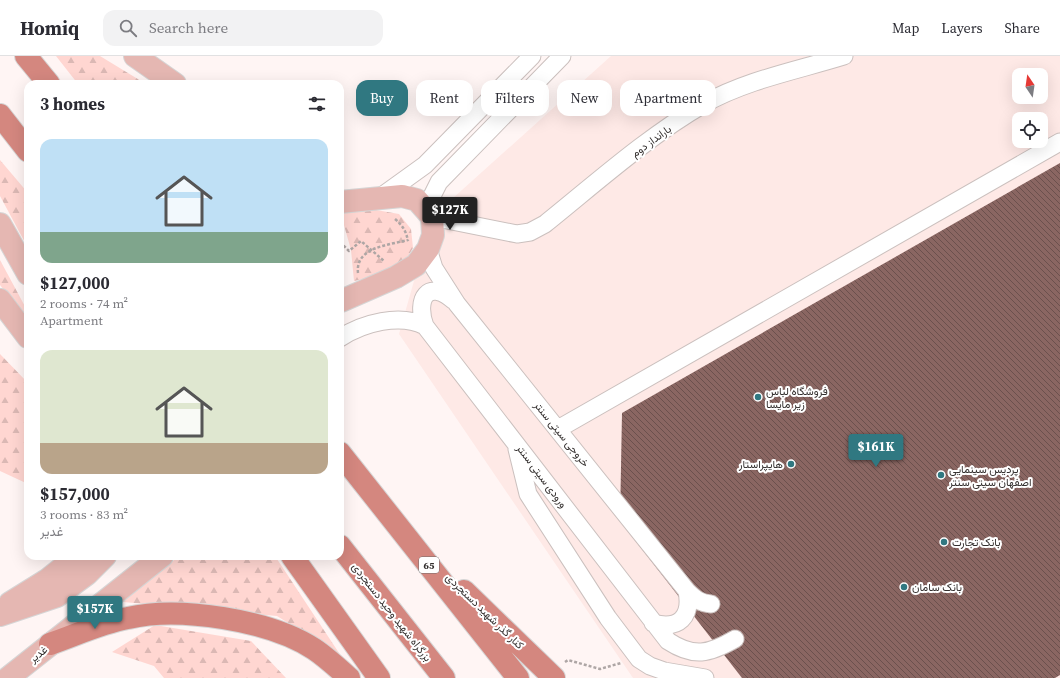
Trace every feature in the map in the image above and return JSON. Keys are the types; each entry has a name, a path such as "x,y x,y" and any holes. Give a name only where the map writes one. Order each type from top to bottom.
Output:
{"highway":[{"path":"26,56 45,80"},
{"path":"0,115 22,143"},
{"name":"65","path":"344,458 518,678"},
{"name":"کنار گذر شهید دستجردی","path":"400,528 550,675"},
{"name":"بزرگراه شهید وحید دستجردی","path":"344,551 444,678"},
{"path":"295,560 379,678"},
{"path":"50,644 129,617 164,614 206,616 246,622 279,633 314,648 349,678"}],"main road":[{"path":"135,56 169,80"},
{"path":"344,201 382,196 402,196 417,200 432,217 433,235 428,250 416,265 396,278 344,300"},
{"path":"0,224 24,267"},
{"path":"0,300 24,332"},
{"path":"4,610 49,560"},
{"path":"4,610 73,560"},
{"path":"4,610 57,596 87,574 101,560"},
{"name":"غدیر","path":"8,678 154,560"}],"street":[{"path":"382,196 425,165 532,56"},
{"path":"432,217 432,196 439,182 562,56"},
{"name":"بارانداز دوم","path":"432,217 517,234 530,232 544,224 637,151 705,103 786,71 844,56"},
{"path":"558,429 1060,142"},
{"name":"خروجی سیتی سنتر","path":"428,250 437,273 457,304 687,591 696,600 703,604 711,604"},
{"path":"425,326 420,307 422,299 428,293 436,291 443,293 457,304"},
{"path":"344,336 366,326 385,322 403,320 416,321 425,326"},
{"name":"ورودی سیتی سنتر","path":"425,326 668,641 682,650 698,653 718,649 735,639"},
{"path":"515,441 528,494 608,618 639,659 650,666 664,671 705,678"},
{"path":"653,623 663,626 673,625 682,620 688,612 689,602 687,591"}],"path":[{"path":"358,278 358,263 371,249 408,240"},
{"path":"344,246 348,251 361,241 385,261 396,278"},
{"path":"550,675 568,660 600,669 639,659"}],"shaded area":[{"path":"611,56 1060,56 1060,678 633,678 399,334 432,217 544,116 549,116 549,112 557,105 557,116 612,116 612,80 584,80"}],"green space":[{"path":"56,56 100,56 139,80 75,80"},
{"path":"0,160 24,188 24,241 0,196"},
{"path":"376,210 399,214 411,229 413,248 404,263 384,275 354,281 351,250 344,225 344,211"},
{"path":"0,260 24,305 24,316 0,285"},
{"path":"0,354 24,379 24,482 0,471"},
{"path":"174,560 278,560 341,656 277,616 123,602"},
{"path":"155,625 251,641 286,678 164,678 154,666 112,652"}],"building":[{"path":"1060,163 1060,675 1055,678 742,678 620,521 622,413"}],"place":[{"name":"فروشگاه لباس زیر مایسا","path":"758,397"},
{"name":"هایپراستار","path":"791,464"},
{"name":"پردیس سینمایی اصفهان سیتی سنتر","path":"941,475"},
{"name":"بانک تجارت","path":"944,542"},
{"name":"بانک سامان","path":"904,587"}]}
